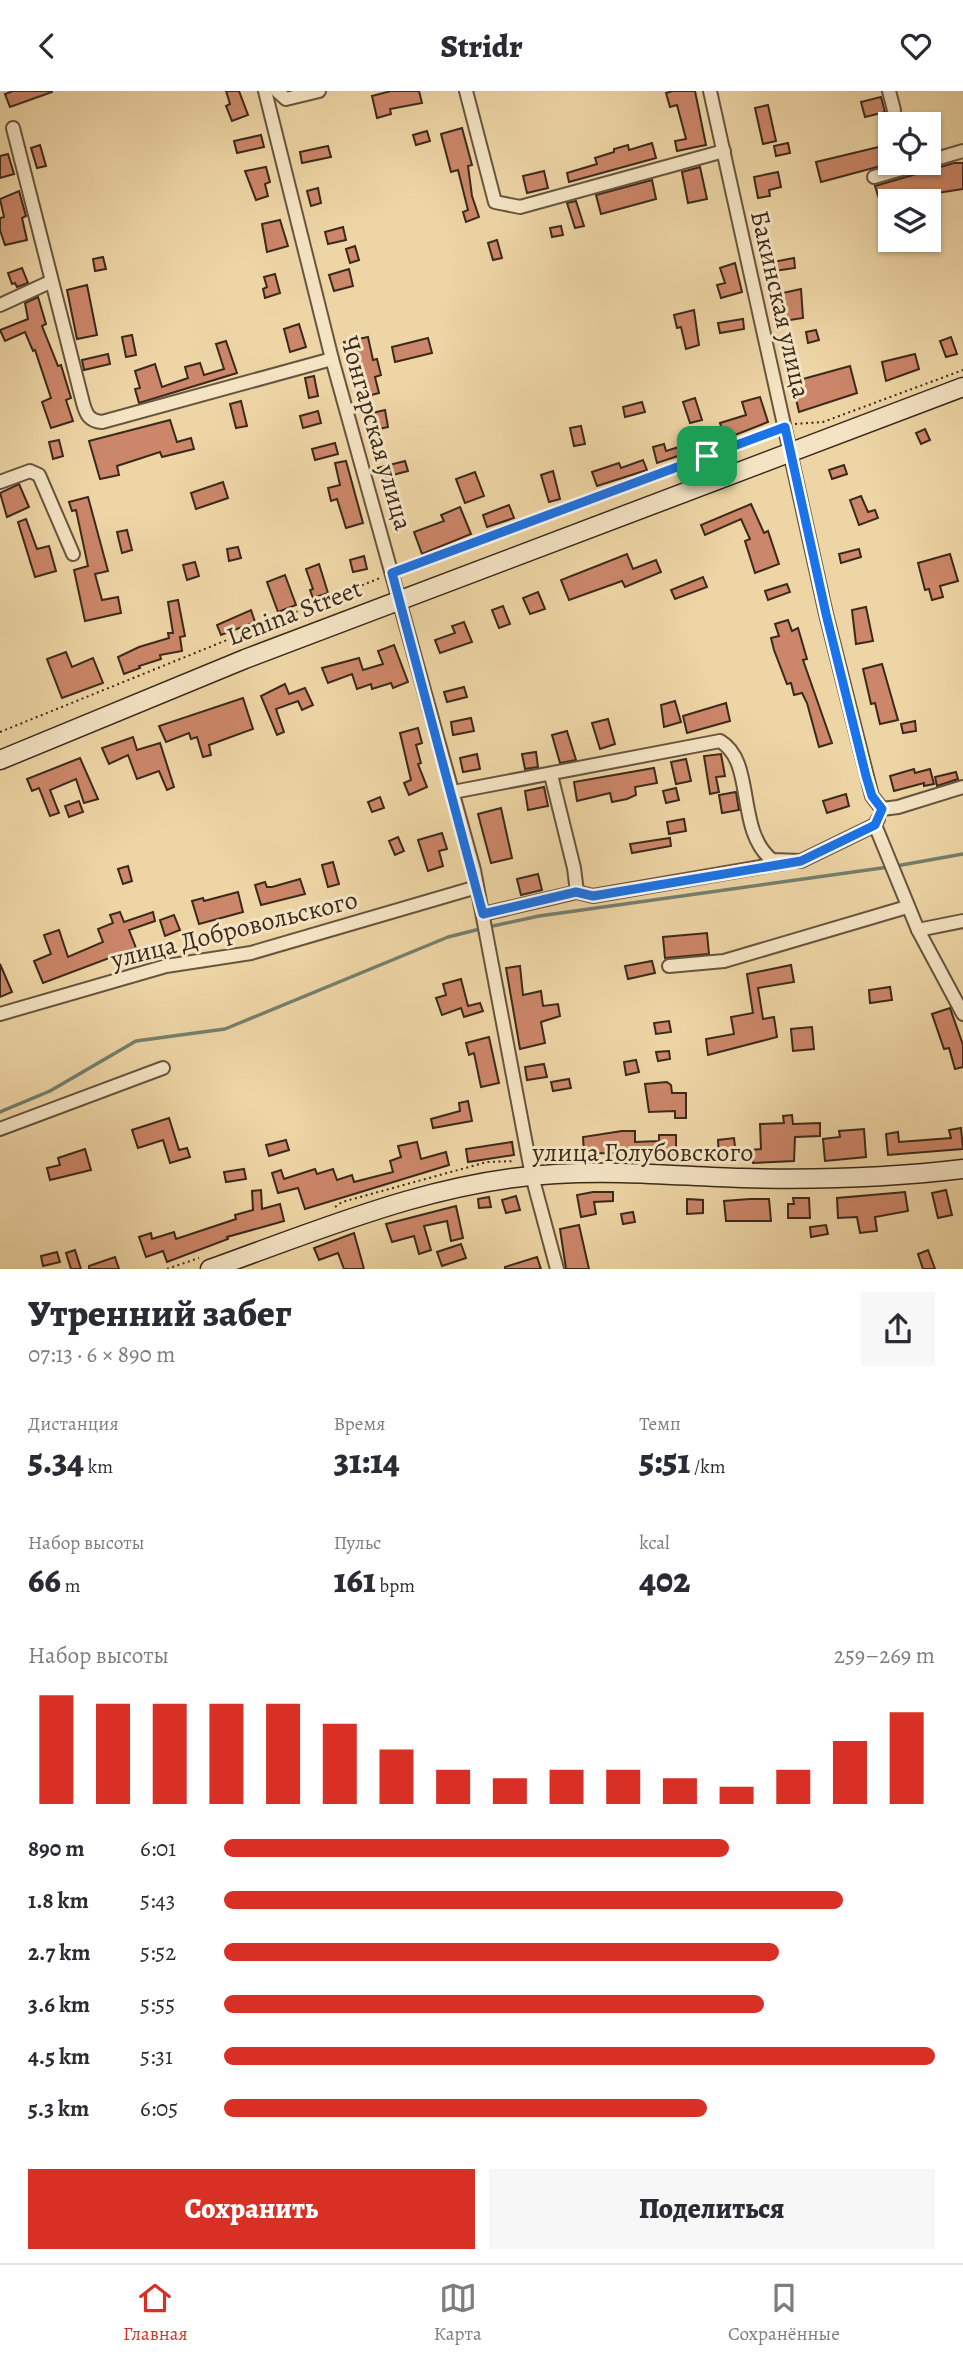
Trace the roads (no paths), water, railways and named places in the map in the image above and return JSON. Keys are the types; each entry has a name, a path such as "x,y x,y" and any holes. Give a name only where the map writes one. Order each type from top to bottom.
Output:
{"street":[{"name":"Чонгарская улица","path":"265,91 332,359 453,792 483,911 532,1176"},
{"path":"277,91 286,99 319,91"},
{"path":"466,91 495,202 505,206 520,207 724,151"},
{"name":"Бакинская улица","path":"710,91 790,452 863,763 872,796 882,809"},
{"path":"888,91 894,110"},
{"path":"13,128 50,282 85,409 94,422 332,359"},
{"path":"941,157 963,151"},
{"path":"874,177 881,175"},
{"path":"0,305 50,282"},
{"name":"Lenina Street","path":"0,760 118,709 963,387"},
{"path":"0,482 30,471 39,475 73,554"},
{"path":"453,792 720,741 728,745 737,759 754,841 772,860 787,863"},
{"path":"551,775 574,868 576,892"},
{"path":"483,911 576,892 593,896 801,861 875,825 882,809 898,807 963,787"},
{"path":"875,825 907,907 963,1014"},
{"name":"улица Добровольского","path":"0,1014 166,967 251,953 477,887"},
{"path":"669,966 724,961 907,907"},
{"path":"918,930 963,921"},
{"path":"1,1126 163,1068"},
{"name":"улица Голубовского","path":"210,1269 358,1216 454,1187 532,1176 648,1173 862,1179 963,1169"},
{"path":"532,1176 557,1269"}],"waterway":[{"path":"896,866 963,854"},
{"path":"488,927 539,916 889,867"},
{"path":"0,1112 50,1091 136,1041 225,1029 448,937 480,929"}]}
